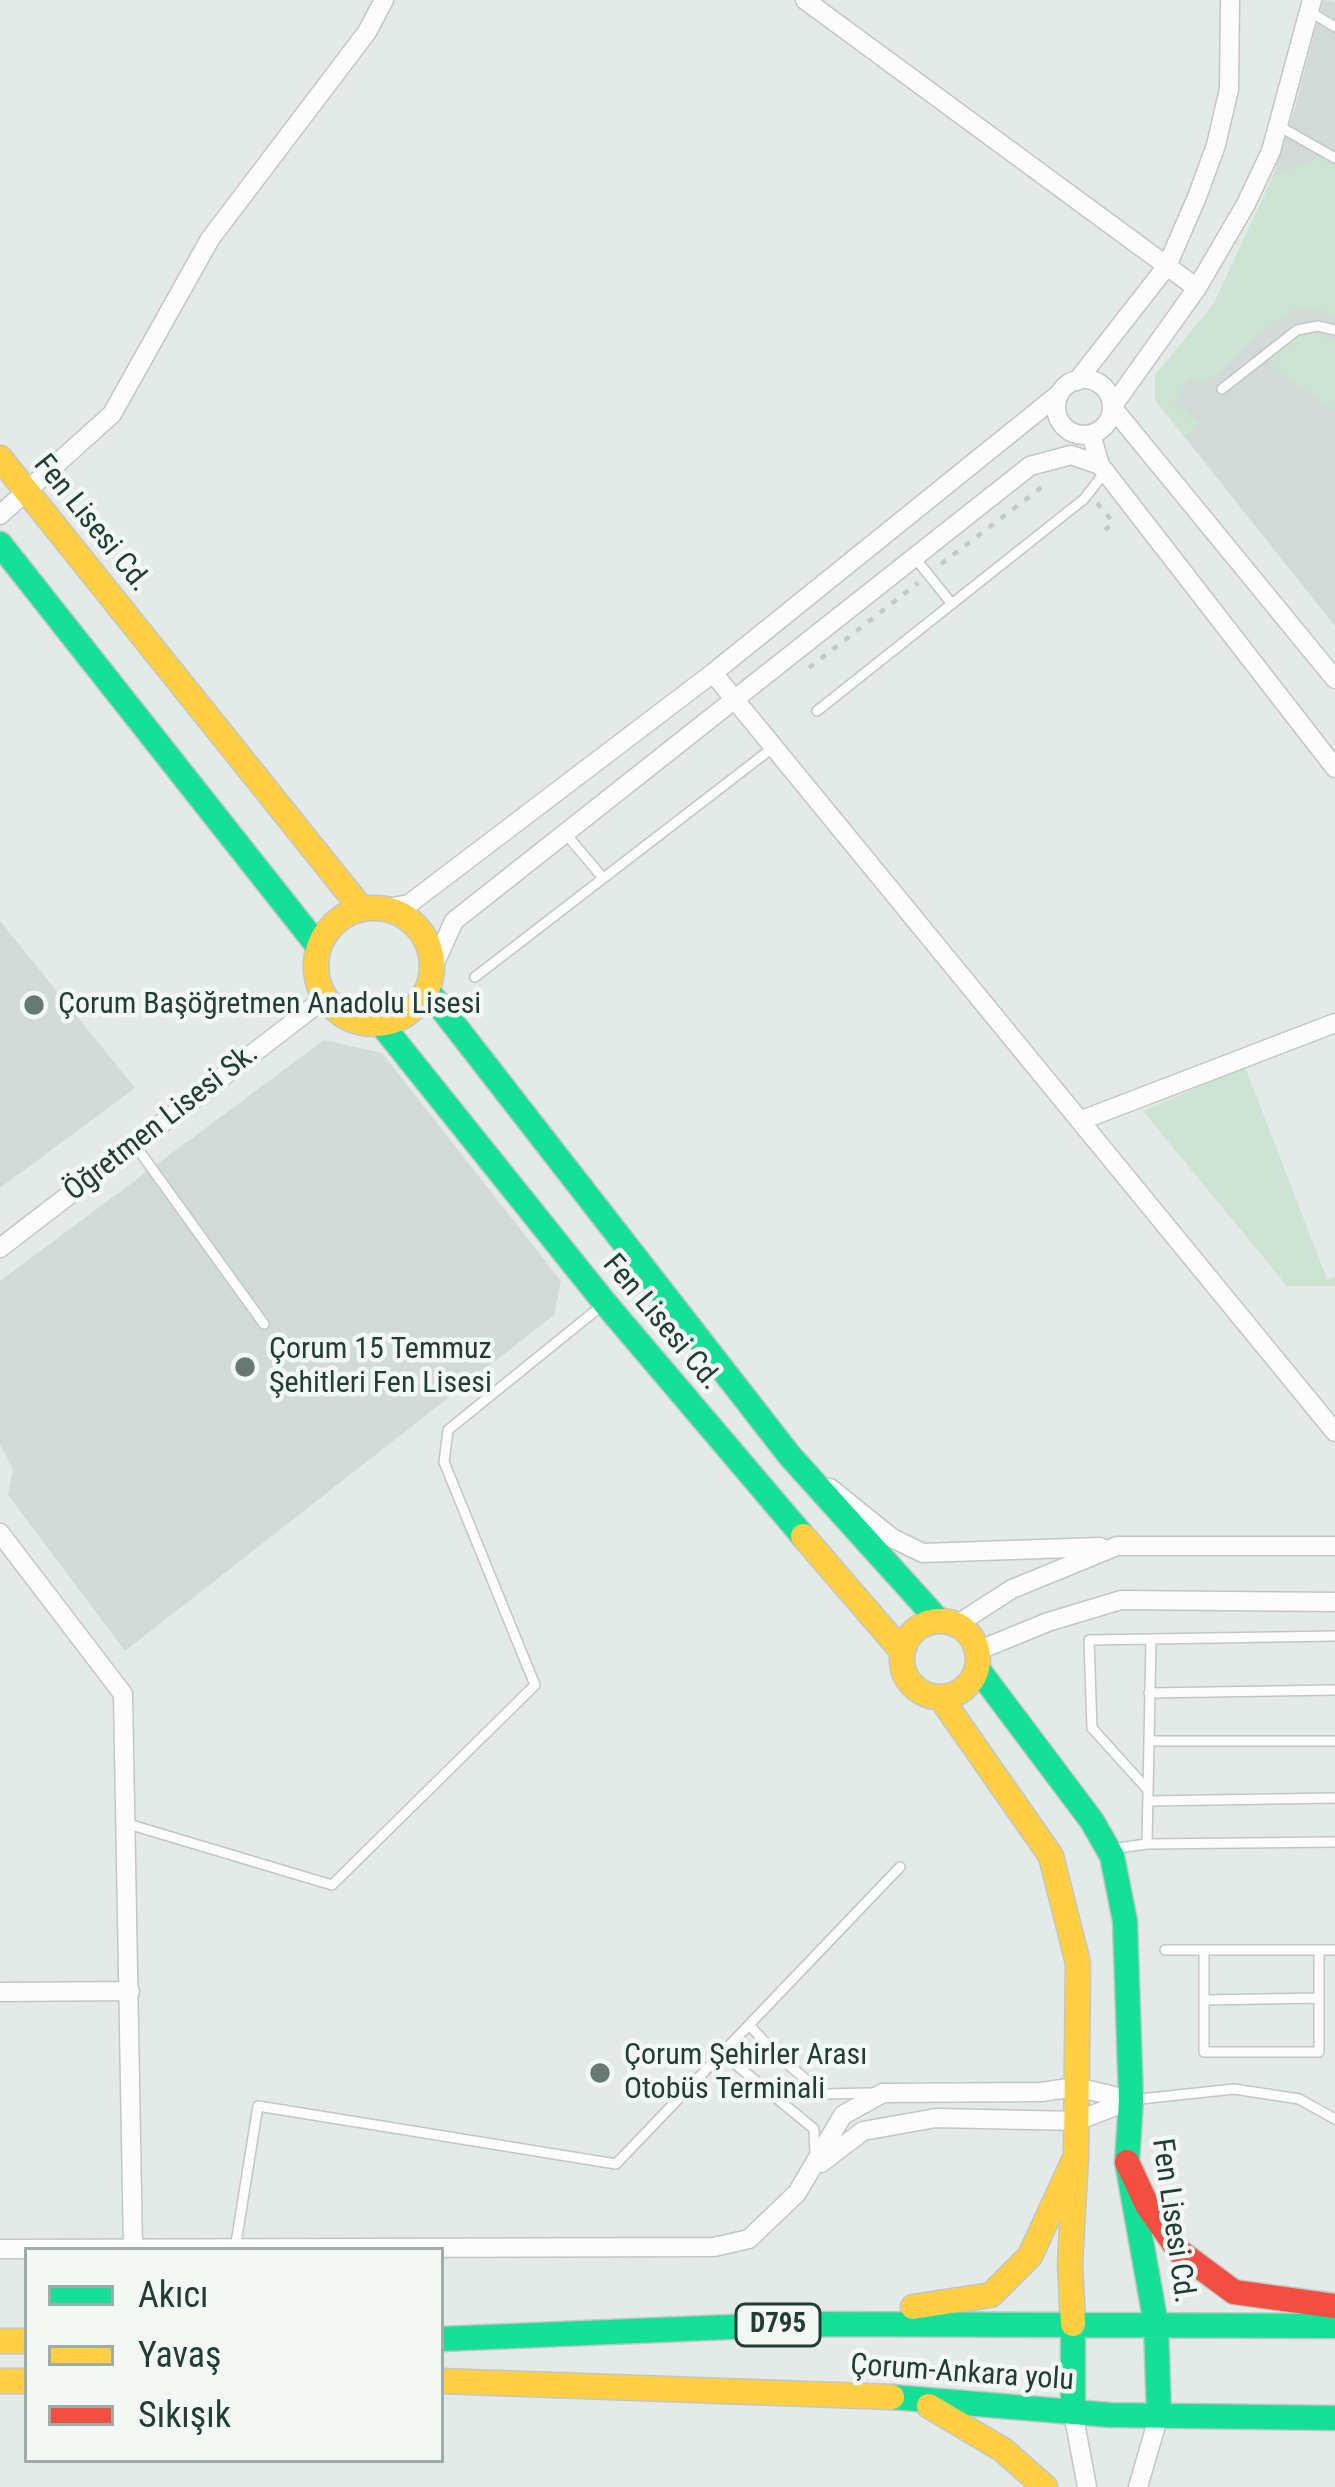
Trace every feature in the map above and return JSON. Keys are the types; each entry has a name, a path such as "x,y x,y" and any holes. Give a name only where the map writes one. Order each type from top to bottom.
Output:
{"main road":[{"name":"Fen Lisesi Cd.","path":"0,458 361,908"},
{"path":"0,544 318,946"},
{"path":"361,908 388,908 411,919 428,940 434,965 428,991 410,1014 382,1025 358,1023 337,1012 325,998 315,970 318,946 335,921 361,908"},
{"name":"Fen Lisesi Cd.","path":"428,991 790,1456 948,1623"},
{"name":"Fen Lisesi Cd.","path":"382,1025 604,1304 902,1651"},
{"path":"948,1623 965,1631 977,1659 964,1689 929,1696 910,1684 902,1651 916,1630 948,1623"},
{"name":"Fen Lisesi Cd.","path":"977,1659 1108,1850 1125,1921 1131,2100 1127,2162 1156,2324 1159,2415"},
{"path":"940,1697 1052,1856 1078,1963 1070,2264 1073,2412"},
{"path":"803,2324 991,2295 1030,2256 1076,2156"},
{"path":"1127,2162 1147,2205 1180,2252 1234,2292 1335,2306"},
{"name":"Çorum-Ankara yolu","path":"444,2339 803,2324 1335,2326"},
{"name":"Çorum-Ankara yolu","path":"444,2381 917,2398 1073,2412 1335,2418"},
{"path":"917,2398 1003,2450 1045,2487"}],"street":[{"path":"0,515 112,414 210,239 367,32 384,0"},
{"path":"805,0 1197,288"},
{"path":"388,908 409,904 713,673 1077,381 1167,266 1216,146 1229,89 1230,0"},
{"path":"1057,456 1084,434 1106,424 1112,407 1197,288 1246,204 1270,152 1310,6"},
{"path":"1077,381 1099,384 1112,407 1335,679"},
{"path":"1059,394 1059,421 1084,434 1103,468 1335,768"},
{"path":"434,965 454,921 1030,466 1070,455 1103,468"},
{"path":"713,673 1331,1419"},
{"name":"Öğretmen Lisesi Sk.","path":"0,1248 325,998"},
{"path":"1082,1120 1335,1023"},
{"path":"790,1456 892,1538 923,1553 1117,1546 1335,1546"},
{"path":"0,1534 123,1694 133,2247"},
{"path":"948,1623 1012,1588 1117,1546"},
{"path":"977,1659 1048,1622 1120,1600 1335,1602"},
{"path":"0,1992 130,1991"},
{"path":"444,2248 714,2247 749,2239 797,2193 843,2115 883,2093 1041,2092 1076,2087 1131,2100"},
{"path":"816,2166 863,2132 936,2118 1077,2120 1131,2100"},
{"path":"1073,2412 1087,2487"},
{"path":"1138,2487 1159,2415"}],"lane":[{"path":"1310,6 1335,27"},
{"path":"1277,125 1335,158"},
{"path":"1222,388 1297,330 1318,326 1335,330"},
{"path":"817,711 1084,499 1103,468"},
{"path":"915,558 952,604"},
{"path":"475,977 775,746"},
{"path":"565,833 603,878"},
{"path":"135,1144 264,1324"},
{"path":"128,1824 332,1885 535,1685 444,1462 448,1430 604,1304"},
{"path":"1335,1636 1089,1640 1092,1728 1148,1796 1335,1798"},
{"path":"1147,1844 1150,1639"},
{"path":"1149,1694 1335,1690"},
{"path":"1149,1741 1335,1741"},
{"path":"1108,1850 1147,1844 1335,1842"},
{"path":"235,2247 258,2106 616,2164 900,1867"},
{"path":"1165,1949 1335,1950"},
{"path":"1204,1950 1204,2051 1318,2052 1319,1950"},
{"path":"1204,2000 1318,1998"},
{"path":"749,2025 824,2094 883,2093"},
{"path":"722,2053 814,2129 816,2166"},
{"path":"1131,2100 1234,2089 1299,2099 1335,2119"}],"path":[{"path":"803,673 1051,481"}],"shaded area":[{"path":"1323,0 1335,2 1335,626 1155,400 1155,375 1213,305 1273,176"},
{"name":"Çorum Başöğretmen Anadolu Lisesi","path":"0,921 135,1088 0,1188"},
{"name":"Çorum 15 Temmuz Şehitleri Fen Lisesi","path":"324,1040 382,1053 561,1281 554,1315 125,1651 8,1495 13,1469 0,1444 0,1281"}],"green space":[{"path":"1321,157 1335,166 1335,318 1323,311 1293,310 1257,335 1217,375 1198,383 1190,380 1174,402 1199,423 1186,438 1155,400 1155,375 1213,305 1273,176"},
{"path":"1308,329 1335,340 1335,411 1280,374 1271,362 1280,339"},
{"path":"1245,1067 1327,1279 1335,1277 1335,1286 1287,1286 1143,1111"}],"traffic: fast":[{"path":"0,544 318,946"},
{"path":"428,991 790,1456 939,1621"},
{"path":"382,1025 605,1303 803,1536"},
{"path":"977,1668 1092,1821 1112,1856 1125,1921 1131,2100 1127,2162 1156,2324"},
{"path":"444,2339 803,2324 1335,2326"},
{"path":"1073,2324 1073,2412"},
{"path":"1156,2324 1159,2415"},
{"path":"892,2397 1110,2415 1335,2418"}],"traffic: slow":[{"path":"0,458 361,908"},
{"path":"374,908 396,912 415,925 428,944 432,966 428,988 415,1007 396,1020 374,1024 352,1020 333,1007 320,988 316,966 320,944 333,925 352,912 374,908"},
{"path":"803,1536 902,1651"},
{"path":"940,1621 967,1632 978,1659 967,1686 940,1697 913,1686 902,1659 913,1632 940,1621"},
{"path":"940,1697 1051,1856 1078,1963 1070,2264 1073,2324"},
{"path":"913,2307 991,2295 1030,2256 1076,2156"},
{"path":"0,2341 24,2341"},
{"path":"0,2381 24,2381"},
{"path":"444,2381 892,2397"},
{"path":"929,2406 1003,2450 1045,2487"}],"traffic: jam":[{"path":"1127,2162 1147,2205 1180,2252 1234,2292 1335,2306"}],"place":[{"name":"Çorum Başöğretmen Anadolu Lisesi","path":"34,1005"},
{"name":"Çorum 15 Temmuz Şehitleri Fen Lisesi","path":"245,1367"},
{"name":"Çorum Şehirler Arası Otobüs Terminali","path":"600,2073"}]}
